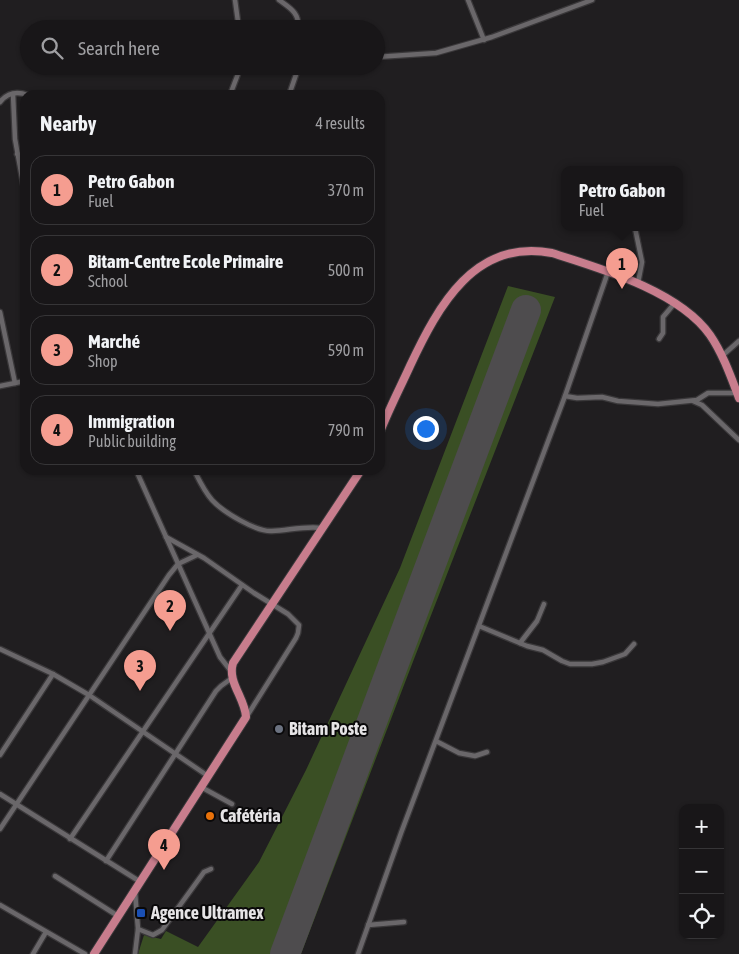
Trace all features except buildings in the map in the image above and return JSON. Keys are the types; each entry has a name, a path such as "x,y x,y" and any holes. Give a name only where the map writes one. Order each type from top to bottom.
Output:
{"highway":[{"path":"385,421 421,341 451,294 474,270 494,258 520,251 538,250 552,252 608,272 658,293 702,326 710,335 722,356 738,396"},
{"path":"94,954 246,717 244,704 231,675 233,663 358,475"}],"street":[{"path":"235,0 238,20"},
{"path":"279,0 291,8 299,20"},
{"path":"468,0 484,40"},
{"path":"385,56 436,53 484,40 592,0"},
{"path":"232,90 238,75"},
{"path":"291,90 295,75"},
{"path":"0,102 4,97 20,93"},
{"path":"13,94 17,154 20,169"},
{"path":"636,231 642,262 638,284"},
{"path":"358,954 401,832 565,396 608,272"},
{"path":"659,339 663,333 663,317 674,304"},
{"path":"0,312 15,383"},
{"path":"722,356 739,341"},
{"path":"0,386 20,382"},
{"path":"565,396 577,398 602,397 618,401 658,404 696,400 708,393 738,396"},
{"path":"691,400 702,405 739,440"},
{"path":"106,861 216,691 231,675 220,657 138,475"},
{"path":"197,475 211,499 220,508 252,526 271,532 303,527 324,528"},
{"path":"166,537 218,567 297,622 298,633 288,652 246,717"},
{"path":"0,829 178,564 197,555"},
{"path":"70,839 242,585"},
{"path":"520,643 537,621 544,604"},
{"path":"479,626 520,643 543,650 566,662 580,664 603,662 621,656 634,644"},
{"path":"0,649 53,674 89,695 208,776"},
{"path":"0,755 53,674"},
{"path":"436,741 459,753 475,756 487,752"},
{"path":"201,787 232,804"},
{"path":"0,794 140,882"},
{"path":"138,929 153,935 162,930 204,872 211,869"},
{"path":"55,876 118,916"},
{"path":"134,890 138,929 135,954"},
{"path":"0,905 85,954"},
{"path":"368,925 404,922"},
{"path":"33,954 46,932"}],"green space":[{"path":"508,286 555,297 301,954 138,954 144,935 161,939 166,931 198,947 259,862 306,770 400,568"}],"runway":[{"path":"285,954 526,310"}],"place":[{"name":"Petro Gabon","path":"622,289"},
{"name":"Bitam-Centre Ecole Primaire","path":"170,631"},
{"name":"Marché","path":"140,691"},
{"name":"Bitam Poste","path":"279,729"},
{"name":"Cafétéria","path":"210,816"},
{"name":"Immigration","path":"164,870"},
{"name":"Agence Ultramex","path":"141,913"}]}
